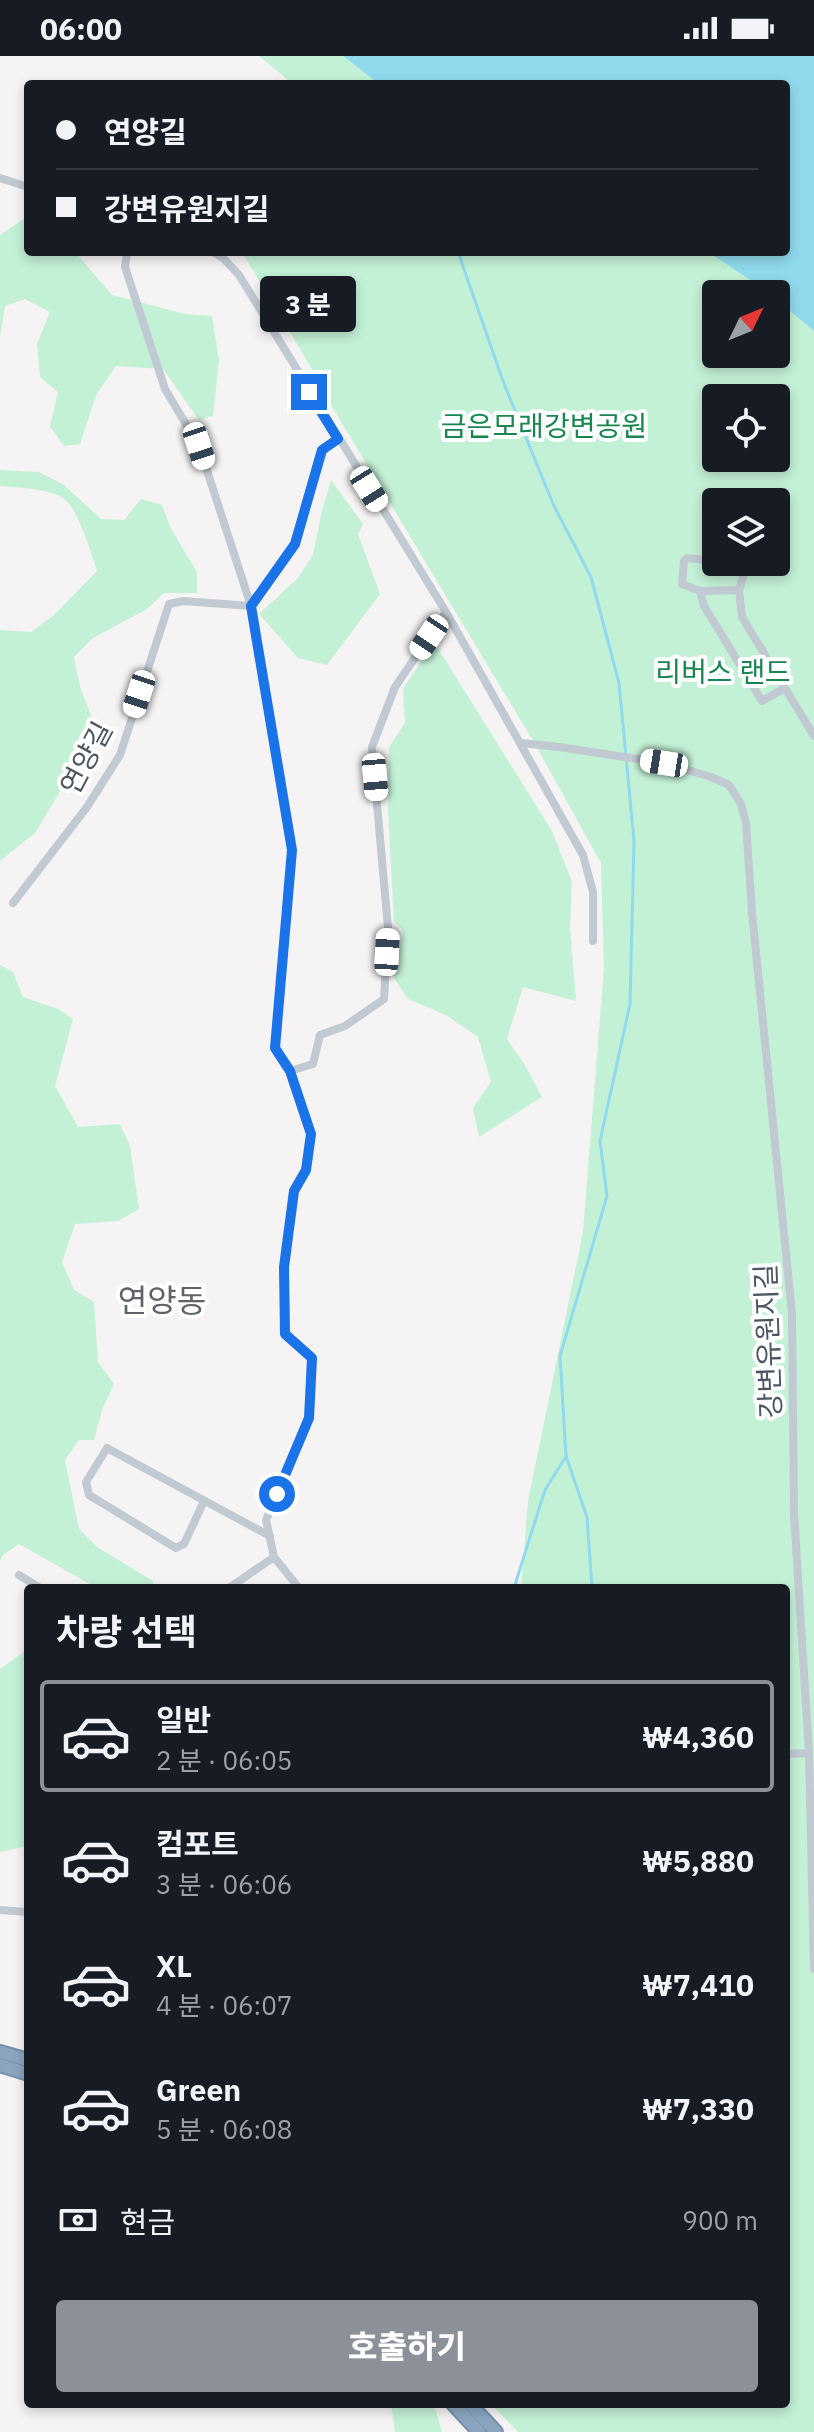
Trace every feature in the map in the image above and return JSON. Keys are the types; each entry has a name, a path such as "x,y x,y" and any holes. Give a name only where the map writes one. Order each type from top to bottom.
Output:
{"highway":[{"path":"0,2052 24,2059"},
{"path":"0,2065 24,2073"},
{"path":"457,2408 479,2432"},
{"path":"474,2408 496,2432"}],"street":[{"path":"0,178 24,186"},
{"path":"126,256 125,267 165,389 199,446 251,606 292,850 275,1048 290,1071 311,1134 306,1170 294,1191 284,1267 285,1334 312,1358 309,1418 266,1520 274,1557 296,1584"},
{"path":"220,256 239,275 446,612 583,855 593,892 593,941"},
{"path":"251,606 295,544 322,450 338,439"},
{"path":"702,560 687,558 684,561 682,584 700,591 739,590"},
{"path":"743,576 739,590 742,617 813,732"},
{"path":"700,591 704,606 762,701 785,688"},
{"name":"연양길","path":"13,903 87,807 120,755 169,604 183,601 251,606"},
{"path":"290,1071 313,1064 320,1035 345,1026 384,999 388,928 372,747 395,687 446,612"},
{"name":"강변유원지길","path":"521,743 664,763 711,777 729,785 741,804 746,823 792,1313 794,1513 809,1753 814,1969"},
{"path":"204,1501 184,1544 176,1548 89,1495 86,1482 107,1448 270,1536"},
{"path":"235,1584 274,1557"},
{"path":"19,1575 34,1584"},
{"path":"790,1754 809,1753"},
{"path":"0,1910 24,1912"}],"green space":[{"path":"259,56 343,56 374,80 288,80"},
{"path":"24,219 24,256 78,256 112,295 185,314 212,316 219,360 213,416 199,420 163,369 116,366 96,395 80,444 64,446 50,426 58,392 40,377 37,344 50,312 25,299 5,306 0,338 0,235"},
{"name":"금은모래강변공원","path":"244,256 714,256 750,280 702,280 702,368 790,368 790,311 814,331 814,2432 518,2432 495,2408 790,2408 790,1584 521,1584 528,1501 583,1232 604,968 601,863 535,744"},
{"path":"0,470 39,472 64,485 101,519 124,520 141,499 162,505 171,529 197,572 197,593 164,593 147,609 93,638 74,657 80,687 96,728 35,833 0,861 0,630 31,632 54,615 97,571 81,525 67,501 44,491 0,486"},
{"path":"331,480 363,524 358,534 380,594 327,665 298,658 259,614 298,578 313,555"},
{"path":"434,642 552,831 572,882 570,928 576,1001 523,987 507,1039 542,1097 479,1137 473,1108 491,1082 478,1037 446,1015 408,999 394,978 403,931 394,921 388,812 389,747 405,723 403,689"},
{"path":"0,965 13,972 23,997 58,1009 73,1019 55,1086 78,1127 120,1124 130,1146 139,1209 118,1221 75,1224 62,1262 74,1290 94,1302 98,1362 114,1384 102,1410 94,1440 79,1440 65,1460 79,1529 97,1547 153,1581 153,1584 90,1584 19,1544 3,1555 0,1561"},
{"path":"24,1652 24,1847 0,1852 0,1669"},
{"path":"392,2408 433,2408 442,2432 395,2432"}],"water":[{"path":"343,56 814,56 814,331 790,311 790,280 750,280 714,256 790,256 790,80 374,80"}],"waterway":[{"path":"459,256 503,381 553,504 591,577 619,683 634,841 630,1004 600,1141 607,1196 560,1356 566,1456 587,1517 592,1584"},
{"path":"515,1584 545,1490 565,1458"}],"district":[{"name":"연양동","path":"162,1301"}],"route":[{"path":"277,1494 309,1418 312,1358 285,1334 284,1267 294,1191 306,1170 311,1134 290,1071 275,1048 292,850 251,606 295,544 322,450 338,439 309,392"}],"park label":[{"name":"리버스 랜드","path":"723,672"}]}
